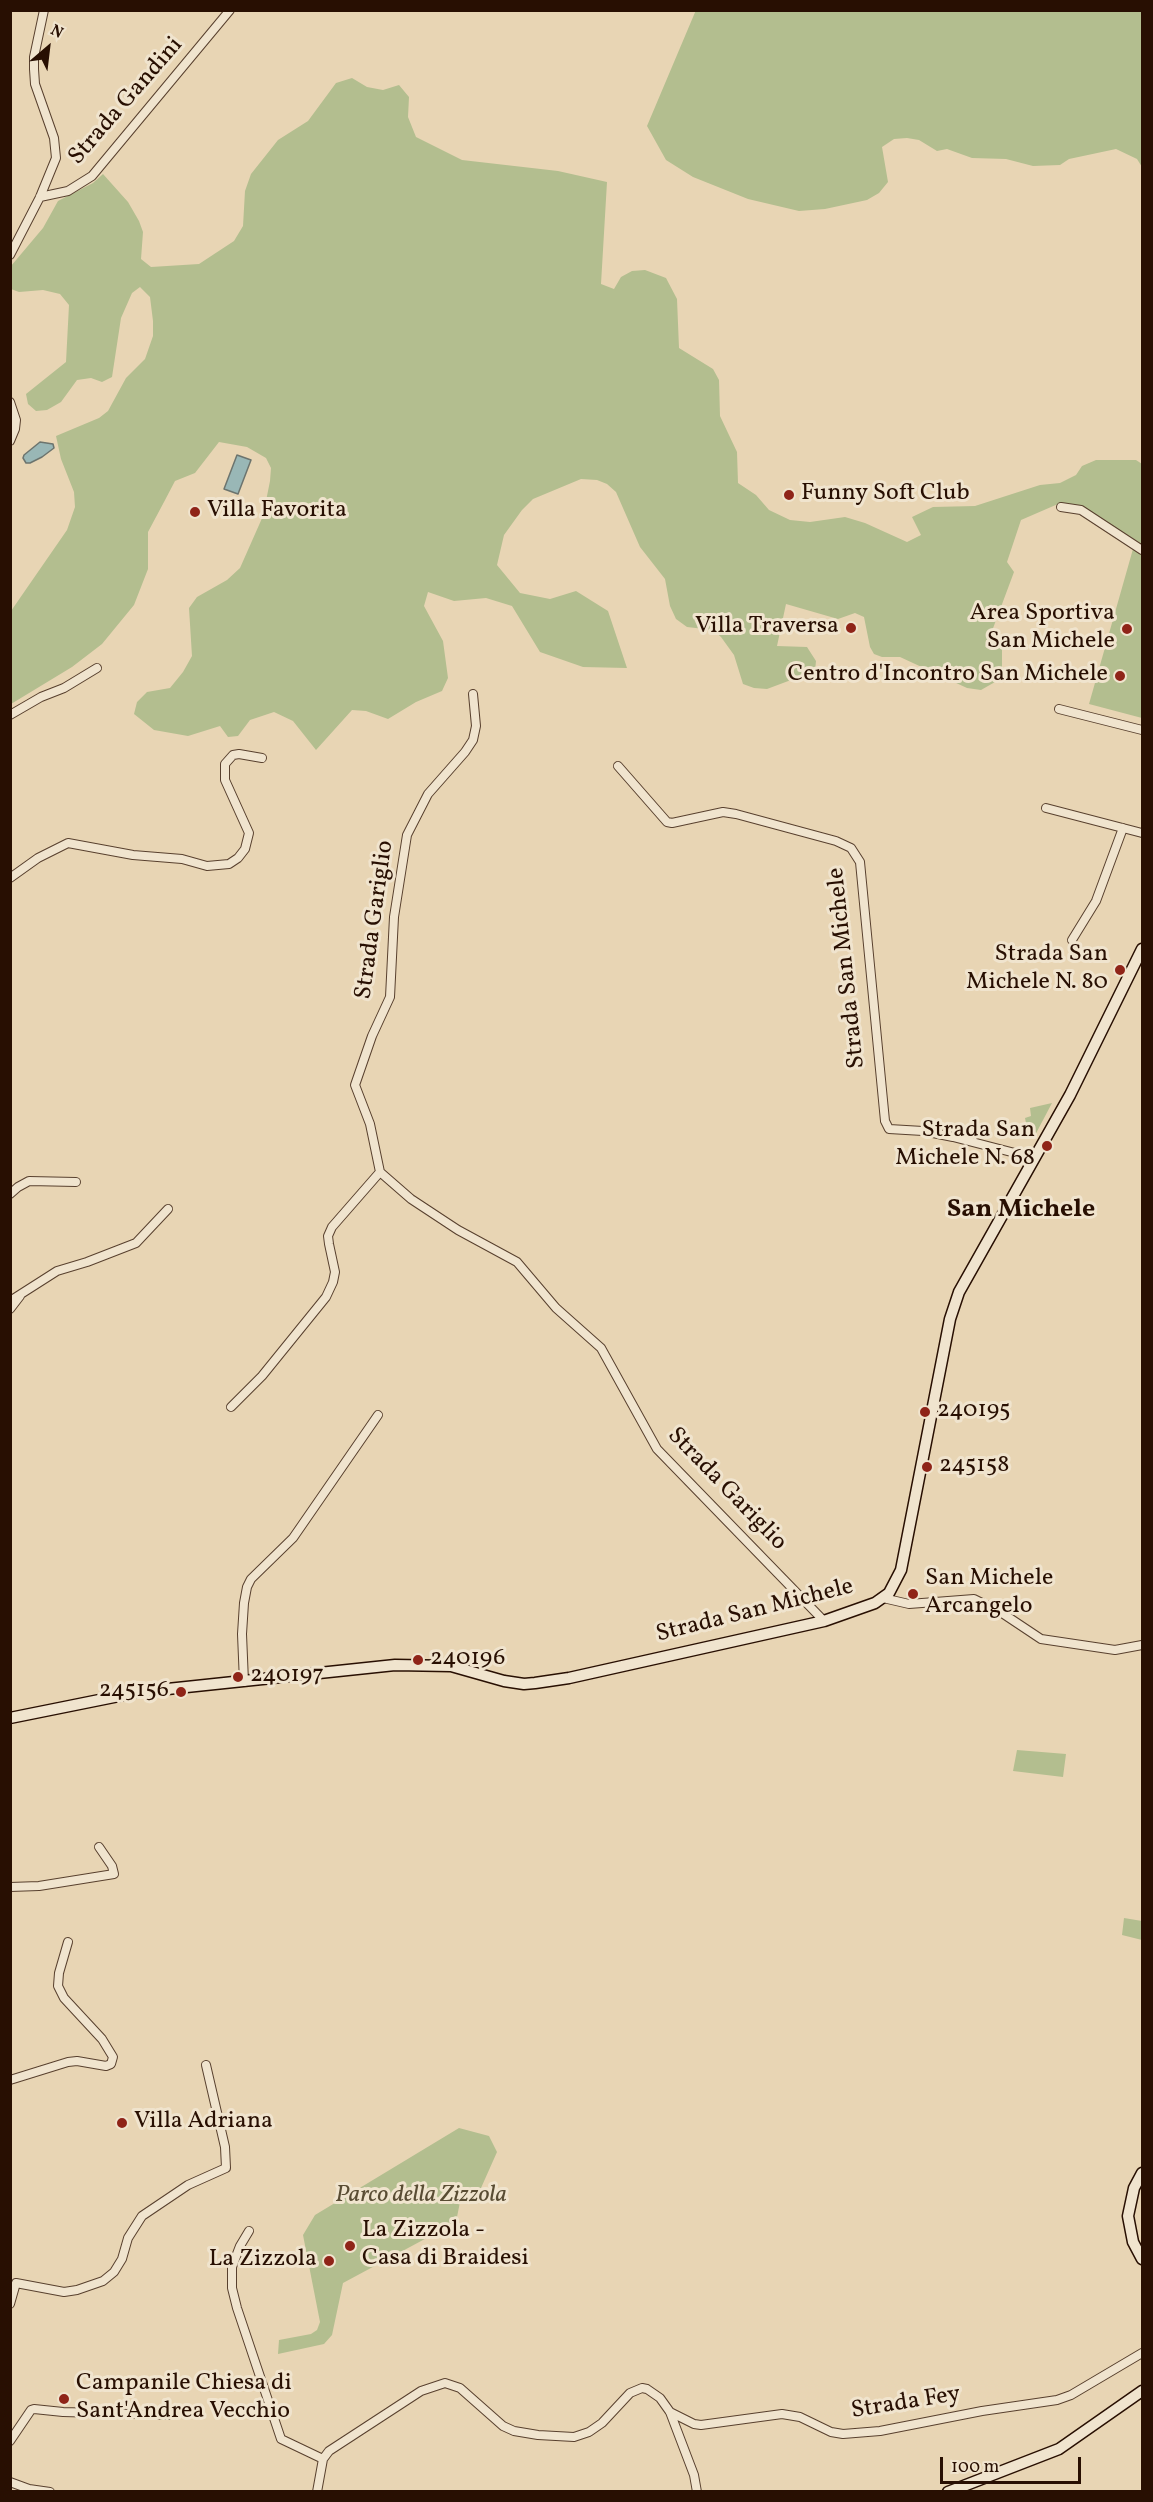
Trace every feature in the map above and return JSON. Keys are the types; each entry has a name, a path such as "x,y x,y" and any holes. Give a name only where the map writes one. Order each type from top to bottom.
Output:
{"street":[{"path":"10,255 40,197 56,158 54,138 36,84 34,69 44,10"},
{"name":"Strada Gandini","path":"40,197 68,191 92,176 230,10"},
{"path":"10,402 16,420 10,441"},
{"path":"1061,507 1081,510 1143,550"},
{"path":"10,715 41,697 64,688 97,668"},
{"name":"Strada Gariglio","path":"473,694 477,726 473,740 428,794 407,835 394,917 390,997 372,1036 355,1084 370,1124 380,1172 411,1199 458,1230 517,1262 556,1308 602,1348 657,1449 824,1621"},
{"path":"1059,709 1143,730"},
{"path":"10,878 38,858 68,843 133,855 182,859 207,866 229,864 245,849 249,833 225,780 225,764 233,755 239,754 262,758"},
{"name":"Strada San Michele","path":"618,766 667,822 672,824 723,812 836,841 851,848 860,862 885,1121 888,1129 923,1131 953,1137 1015,1153 1033,1161"},
{"path":"1046,808 1143,833"},
{"path":"1072,940 1096,901 1123,828"},
{"name":"Strada San Michele","path":"10,1718 139,1692 357,1669 438,1665 463,1668 515,1683 535,1683 578,1676 824,1621 854,1612 884,1598 896,1582 901,1570 955,1303 1070,1095 1143,949"},
{"path":"231,1407 262,1376 326,1297 335,1272 329,1244 330,1231 334,1223 380,1172"},
{"path":"10,1194 18,1186 29,1181 76,1182"},
{"path":"10,1301 57,1271 136,1243 168,1209"},
{"path":"10,1310 21,1294"},
{"path":"244,1682 242,1634 247,1587 251,1580 293,1539 378,1414"},
{"path":"884,1598 909,1604 974,1599 1002,1613 1041,1639 1115,1650 1143,1645"},
{"path":"10,1887 39,1887 114,1874 115,1871 99,1847"},
{"path":"10,2080 68,2062 77,2061 106,2066 111,2064 113,2057 102,2039 64,1998 58,1986 59,1973 68,1942"},
{"path":"10,2304 13,2281 64,2292 103,2281 122,2259 128,2238 142,2216 188,2185 226,2168 225,2147 206,2065"},
{"path":"1143,2173 1134,2188 1128,2216 1133,2242 1143,2259"},
{"path":"249,2231 232,2267 232,2288 281,2439 323,2458 317,2492"},
{"name":"Strada Fey","path":"670,2412 701,2425 782,2414 800,2417 831,2432 843,2434 880,2431 1071,2396 1143,2353"},
{"name":"Strada Fey","path":"323,2458 329,2451 422,2391 445,2383 460,2388 503,2426 514,2431 574,2437 589,2432 602,2423 630,2393 642,2388 653,2392 670,2412 694,2475 698,2492"},
{"path":"948,2492 1059,2449 1143,2391"},
{"path":"10,2441 31,2409 171,2415"},
{"path":"10,2482 27,2490 50,2492"}],"green space":[{"path":"696,10 1142,11 1142,167 1137,159 1116,149 1069,159 1060,165 1033,166 1006,159 972,158 947,149 937,151 919,140 894,139 882,147 888,182 879,193 867,200 825,209 799,211 748,199 693,177 666,160 647,126"},
{"path":"352,78 367,87 383,90 399,85 409,97 408,117 416,137 462,160 558,171 607,182 601,284 614,289 621,277 632,271 645,270 666,278 677,299 679,348 713,369 719,380 720,416 737,452 738,483 756,495 769,510 790,520 810,522 845,517 865,523 907,542 921,535 912,517 933,507 975,506 1040,485 1060,483 1076,475 1082,466 1096,460 1136,460 1142,464 1142,544 1083,508 1067,503 1058,504 1021,520 1007,562 1014,572 992,631 1002,642 1002,669 995,682 981,690 967,688 900,657 882,657 874,654 870,647 864,617 855,613 838,619 786,604 777,646 807,647 816,661 815,671 767,689 754,688 743,684 734,655 721,637 713,630 687,627 676,619 670,606 665,579 640,547 616,492 607,484 597,480 581,479 533,499 522,510 504,535 497,565 520,593 550,599 576,591 608,611 627,668 583,667 540,652 512,606 486,598 454,601 428,592 424,606 443,641 448,678 442,691 416,702 388,719 366,711 352,710 316,750 293,721 274,712 250,720 238,736 228,737 220,726 188,736 154,730 134,714 137,702 147,692 170,688 183,672 192,656 189,608 197,597 227,580 240,568 263,516 271,468 266,458 247,447 219,442 195,473 175,481 148,532 148,569 134,605 102,644 72,667 11,704 11,611 67,530 75,507 74,492 61,459 56,436 99,418 108,411 126,378 145,359 153,336 153,321 150,297 140,287 132,293 121,318 112,377 102,382 91,378 77,380 61,402 47,410 36,411 28,404 26,394 66,362 69,305 60,294 43,290 19,292 11,289 11,266 43,228 58,201 93,183 103,174 128,202 139,221 143,232 141,259 151,267 199,264 234,241 243,226 245,191 251,174 278,140 308,121 336,83"},
{"name":"Area Sportiva San Michele","path":"1133,549 1142,554 1142,718 1089,704"},
{"path":"1052,1103 1033,1139 1029,1138 1025,1118 1031,1116 1030,1108"},
{"path":"1017,1750 1066,1754 1063,1777 1013,1771"},
{"path":"1124,1918 1142,1921 1142,1940 1122,1935"},
{"name":"Parco della Zizzola","path":"459,2128 489,2136 497,2152 481,2188 466,2191 461,2197 457,2217 449,2226 343,2283 332,2335 324,2344 278,2354 279,2340 311,2334 317,2330 320,2322 303,2235 315,2215"}],"water":[{"path":"40,442 53,444 54,448 42,457 26,463 24,455"},
{"path":"237,455 251,460 238,494 224,489"}],"place":[{"name":"Funny Soft Club","path":"789,495"},
{"name":"Villa Favorita","path":"195,512"},
{"name":"Villa Traversa","path":"851,628"},
{"name":"Area Sportiva San Michele","path":"1127,629"},
{"name":"Centro d'Incontro San Michele","path":"1120,676"},
{"name":"Strada San Michele N. 80","path":"1120,970"},
{"name":"Strada San Michele N. 68","path":"1047,1146"},
{"name":"240195","path":"925,1412"},
{"name":"245158","path":"927,1467"},
{"name":"San Michele Arcangelo","path":"913,1594"},
{"name":"240196","path":"418,1660"},
{"name":"240197","path":"238,1677"},
{"name":"245156","path":"181,1692"},
{"name":"Villa Adriana","path":"122,2123"},
{"name":"La Zizzola - Casa di Braidesi","path":"350,2246"},
{"name":"La Zizzola","path":"329,2261"},
{"name":"Campanile Chiesa di Sant'Andrea Vecchio","path":"64,2399"}],"district":[{"name":"San Michele","path":"1021,1211"}]}
